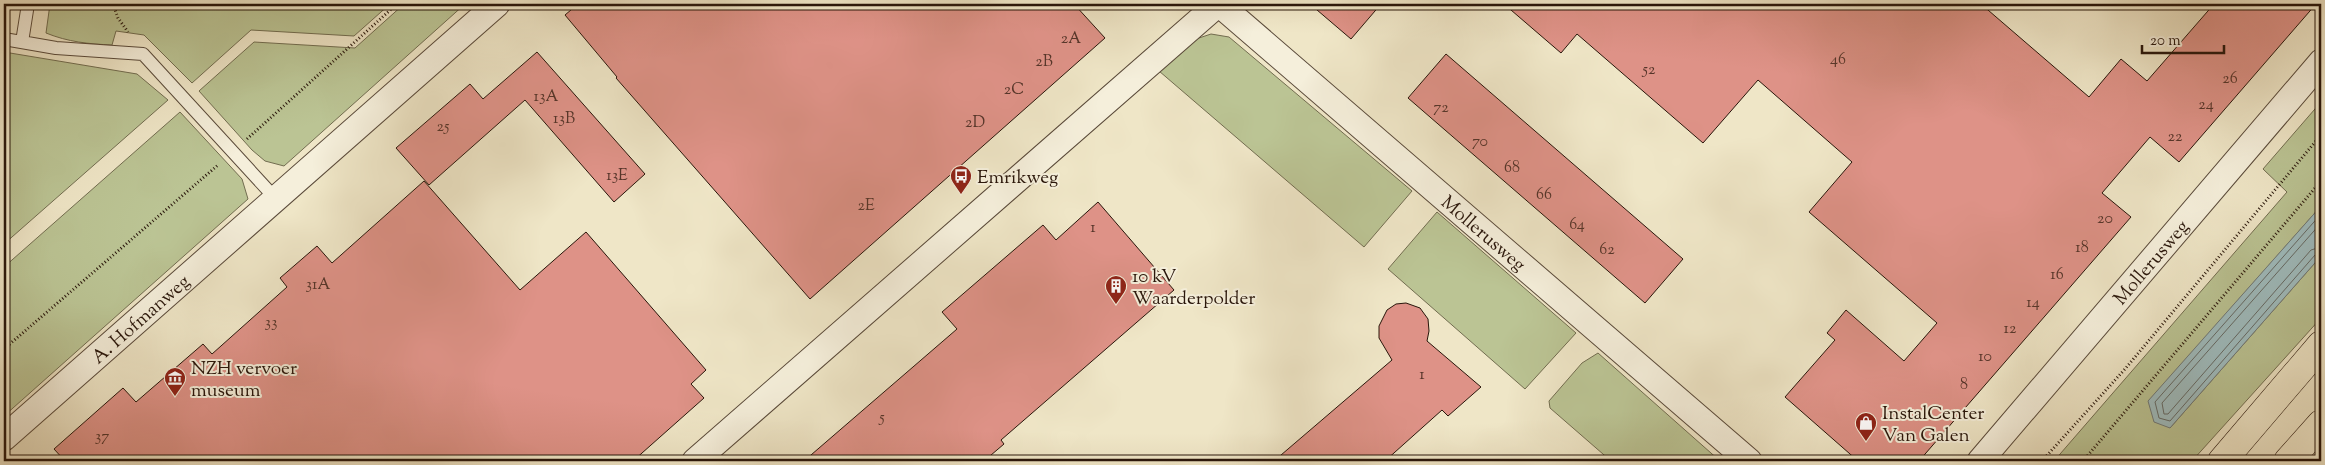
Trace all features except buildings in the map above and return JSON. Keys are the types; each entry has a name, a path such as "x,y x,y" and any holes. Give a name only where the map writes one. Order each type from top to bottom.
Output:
{"main road":[{"path":"2222,461 2321,346"},
{"path":"2288,461 2321,424"}],"street":[{"name":"A. Hofmanweg","path":"4,438 497,4"},
{"path":"696,461 1218,4"},
{"name":"Mollerusweg","path":"1218,4 1749,461"},
{"name":"Mollerusweg","path":"1980,461 2321,62"}],"lane":[{"path":"22,42 28,4"},
{"path":"4,39 56,48 143,54 276,199"}],"path":[{"path":"113,4 118,18 143,54"},
{"path":"4,349 233,152 397,4"},
{"path":"2042,461 2125,369 2321,136"},
{"path":"2083,461 2321,181"}],"green space":[{"path":"50,4 390,4 354,36 251,30 192,83 144,35 116,31 112,45 62,39 46,33"},
{"path":"404,4 465,4 284,166 265,161 252,150 199,91 254,42 355,48"},
{"path":"1211,34 1229,37 1412,191 1364,247 1159,71 1193,40"},
{"path":"4,52 137,74 168,100 4,244"},
{"path":"2321,102 2321,206 2149,401 2170,428 2321,256 2321,318 2192,461 2054,461 2287,192 2263,169"},
{"path":"180,112 242,179 248,199 4,416 4,267"},
{"path":"1437,212 1576,333 1525,389 1388,269"},
{"path":"1598,353 1720,461 1611,461 1550,408 1549,401 1582,363"}],"water":[{"path":"2321,206 2321,256 2170,428 2154,422 2148,401"}],"place":[{"name":"Emrikweg","path":"961,195"},
{"name":"10 kV Waarderpolder","path":"1116,305"},
{"name":"NZH vervoer museum","path":"175,397"},
{"name":"InstalCenter Van Galen","path":"1866,442"}]}
